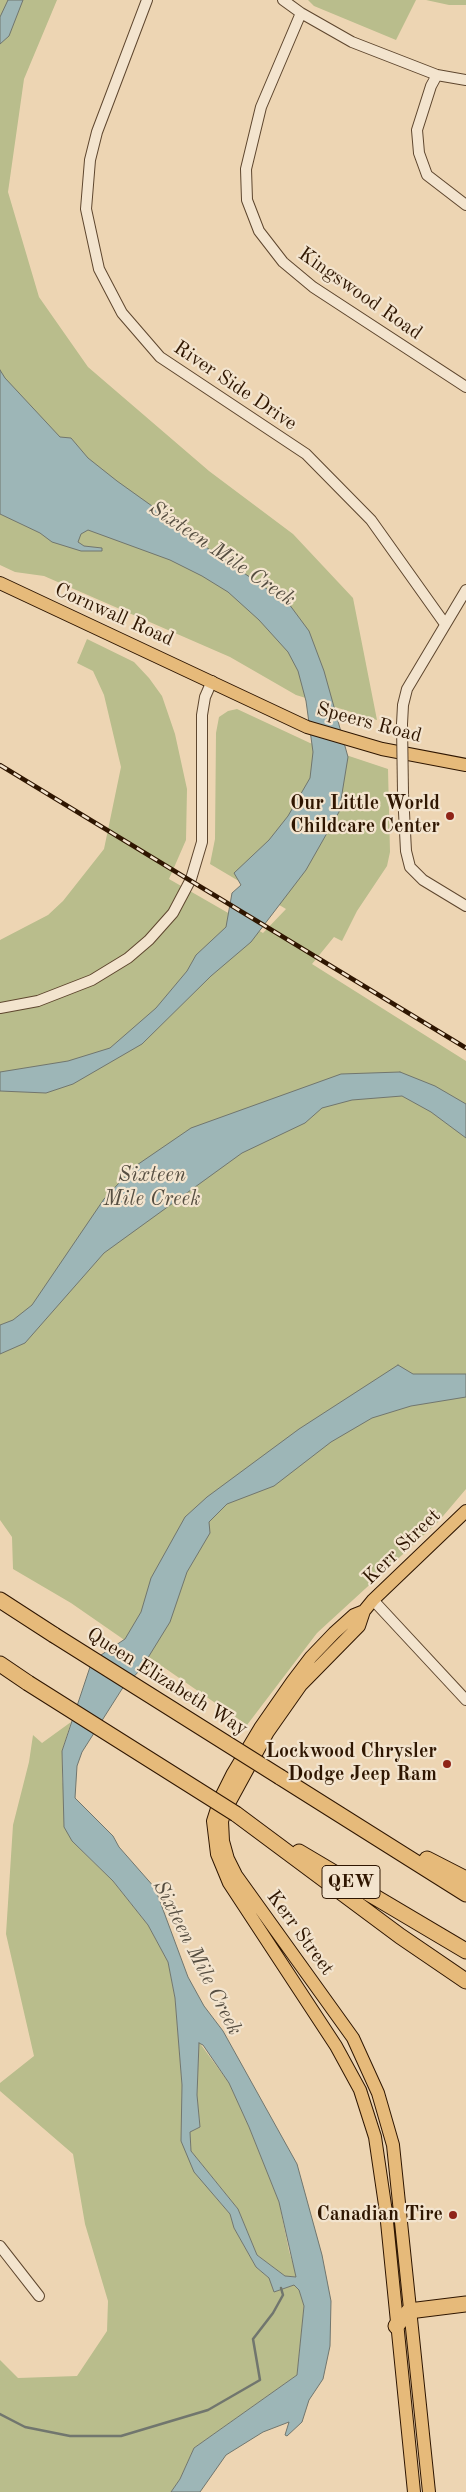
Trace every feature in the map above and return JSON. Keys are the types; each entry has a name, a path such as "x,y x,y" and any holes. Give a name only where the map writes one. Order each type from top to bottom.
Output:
{"highway":[{"name":"Queen Elizabeth Way","path":"0,1600 466,1894"},
{"name":"QEW","path":"0,1664 236,1814 466,1951"},
{"path":"236,1814 400,1936 466,1980"},
{"path":"343,1816 466,1879"},
{"path":"396,2326 409,2311 466,2304"}],"main road":[{"name":"Cornwall Road","path":"0,583 212,681"},
{"name":"Speers Road","path":"212,681 307,727 382,749 466,765"},
{"name":"Kerr Street","path":"429,2492 393,2145 378,2093 353,2038 236,1875 228,1859 223,1841 222,1821 226,1809 268,1732 301,1685 359,1626 364,1611 374,1600 466,1511"},
{"name":"Kerr Street","path":"364,1611 354,1615 334,1634 311,1657 292,1682 260,1728 233,1773 220,1799 213,1821 217,1854 230,1883 336,2046 360,2090 376,2137 386,2212 414,2492"}],"street":[{"name":"River Side Drive","path":"147,0 97,132 90,160 86,209 99,269 122,313 160,358 306,454 371,520 445,624"},
{"path":"283,0 301,13 352,42 437,75 466,80"},
{"name":"Kingswood Road","path":"301,13 261,107 246,169 247,200 259,230 283,262 313,287 466,387"},
{"path":"437,75 431,86 417,130 419,153 427,175 466,205"},
{"path":"466,590 407,689 403,706 402,724 406,851 410,867 423,880 466,906"},
{"path":"0,1008 38,1001 92,980 128,958 164,924 182,896 198,860 203,829 202,709 212,681"},
{"path":"374,1600 466,1700"},
{"path":"0,2246 39,2296"}],"green space":[{"path":"0,0 57,0 24,79 8,192 39,297 88,367 209,471 293,534 353,598 377,720 296,695 230,657 44,576 15,572 0,565"},
{"path":"308,0 416,0 396,40 314,6"},
{"path":"426,0 466,0 466,5 449,5"},
{"path":"87,639 134,662 149,678 162,696 175,734 187,789 186,840 169,879 263,933 286,909 210,864 215,839 216,733 219,717 228,711 237,709 310,743 388,769 390,852 387,866 357,911 342,941 334,937 312,964 466,1061 466,1489 438,1522 317,1633 247,1725 71,1603 13,1569 12,1537 0,1520 0,940 48,915 63,901 104,849 121,767 104,695 93,671 77,663"},
{"path":"71,1722 62,1751 62,1778 72,1841 113,1881 148,1925 168,1962 175,1998 182,2085 181,2141 213,2194 230,2214 234,2228 256,2267 269,2278 274,2292 294,2285 299,2290 304,2306 297,2375 194,2448 180,2479 171,2492 0,2492 0,2360 18,2378 77,2376 107,2331 108,2301 85,2224 73,2154 0,2091 0,2083 34,2056 6,1934 13,1825 29,1762 33,1735 42,1743"},
{"path":"199,2042 229,2083 249,2127 279,2202 289,2251 297,2277 285,2276 257,2255 238,2209 191,2151 190,2132 200,2127 197,2095"}],"water":[{"path":"8,0 23,0 9,36 0,44 0,17"},
{"path":"0,370 5,378 60,437 71,438 88,458 117,481 187,534 289,604 309,631 324,671 348,757 339,812 306,870 251,942 211,976 142,1044 73,1084 46,1093 0,1091 0,1072 68,1061 110,1048 156,1008 187,971 196,955 226,927 232,893 241,885 234,873 269,840 288,816 310,778 313,752 306,701 298,671 288,652 259,620 228,592 170,560 88,530 81,534 78,542 84,546 102,548 102,551 81,551 52,542 40,533 0,514"},
{"name":"Sixteen Mile Creek","path":"400,1072 435,1086 466,1104 466,1138 431,1112 402,1096 352,1100 322,1108 305,1123 242,1153 104,1253 25,1343 0,1354 0,1325 13,1320 32,1305 104,1199 134,1167 191,1128 341,1074"},
{"name":"Sixteen Mile Creek","path":"398,1365 413,1374 466,1374 466,1397 411,1406 372,1418 331,1442 274,1486 227,1504 209,1522 210,1533 187,1572 170,1622 141,1669 122,1689 82,1752 77,1766 75,1798 113,1836 119,1847 155,1888 188,1977 204,2006 223,2031 297,2164 322,2255 331,2301 330,2346 323,2379 309,2400 302,2422 287,2436 285,2435 289,2422 263,2432 226,2455 200,2492 171,2492 180,2479 194,2448 297,2375 304,2306 299,2290 294,2285 274,2292 269,2278 256,2267 234,2228 230,2214 194,2172 181,2141 182,2085 175,1998 168,1962 148,1925 113,1881 72,1841 64,1827 62,1751 92,1661 125,1639 141,1612 151,1578 185,1517 207,1497 299,1429","holes":["199,2043 203,2045 229,2083 249,2127 279,2202 296,2277 285,2276 257,2255 238,2209 191,2151 190,2132 200,2127 197,2095"]}],"waterway":[{"path":"0,2414 25,2427 70,2436 121,2436 208,2410 260,2380 253,2339 273,2313 283,2295 281,2288"}],"railway":[{"path":"0,765 466,1048"}],"place":[{"name":"Our Little World Childcare Center","path":"450,816"},
{"name":"Lockwood Chrysler Dodge Jeep Ram","path":"447,1764"},
{"name":"Canadian Tire","path":"453,2215"}]}
